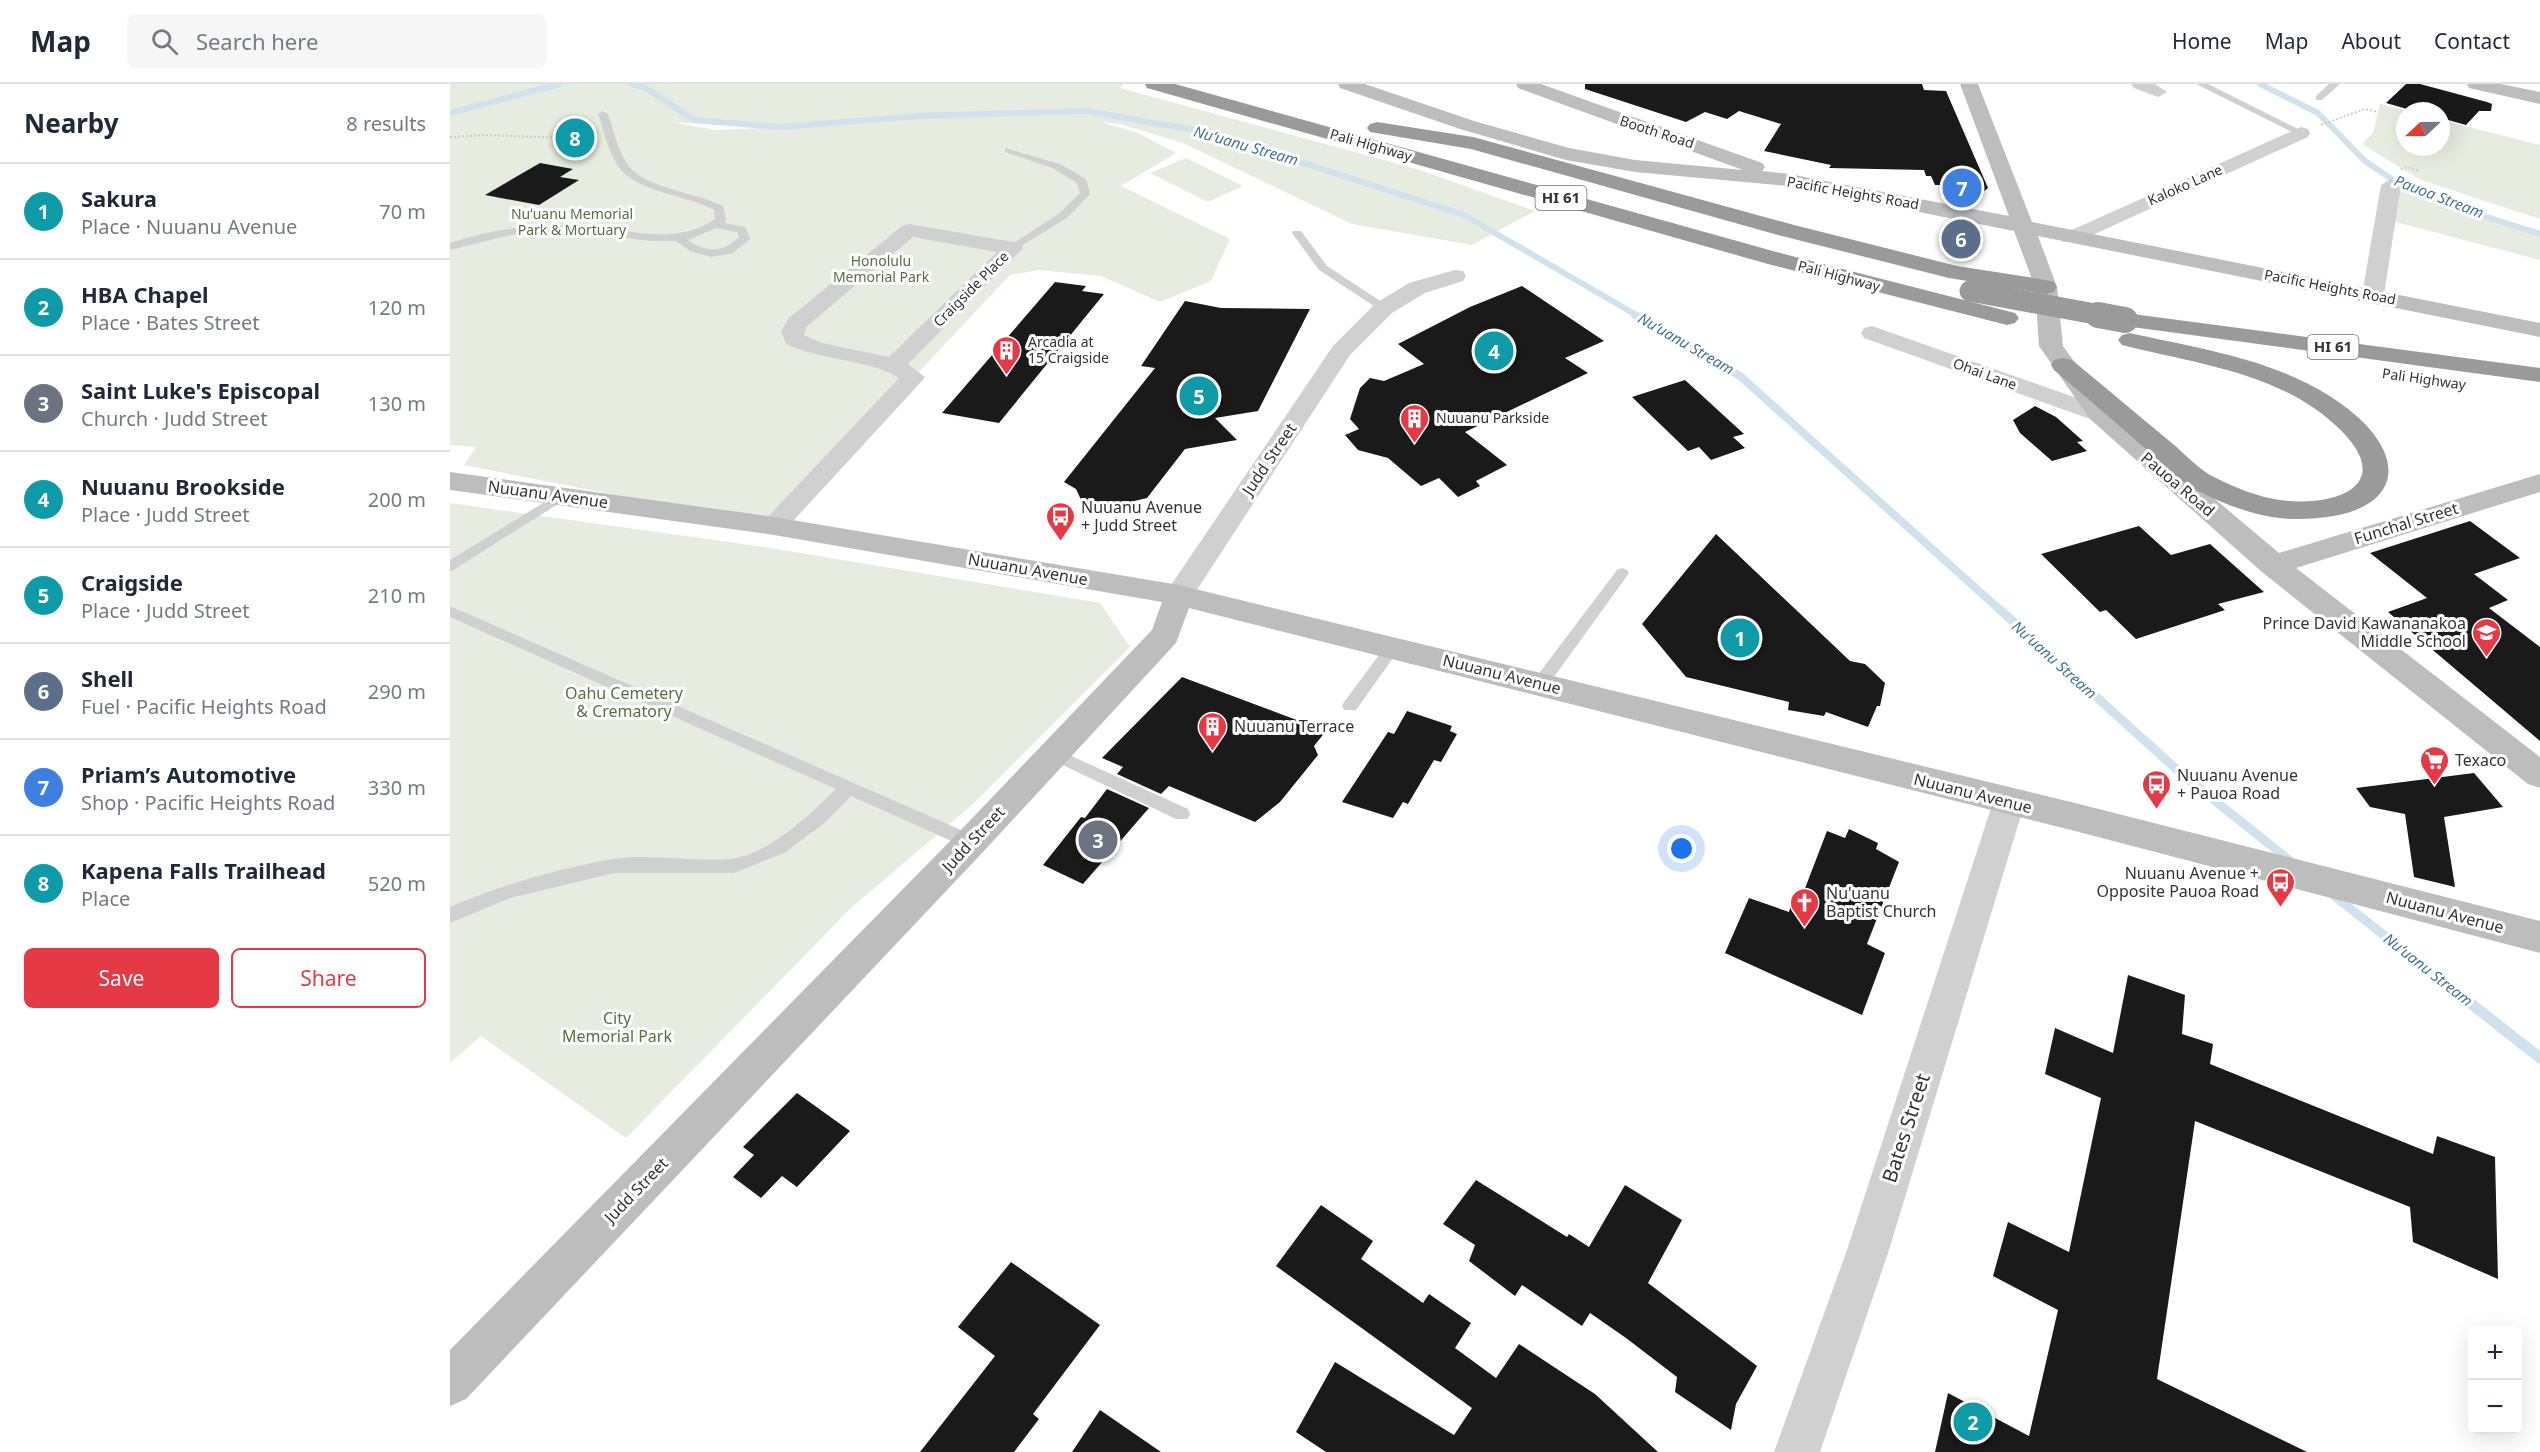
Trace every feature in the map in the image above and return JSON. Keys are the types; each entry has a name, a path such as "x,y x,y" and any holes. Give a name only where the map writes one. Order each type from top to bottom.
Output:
{"highway":[{"name":"Pali Highway","path":"1154,84 1765,256 1969,300 2128,330 2540,396"},
{"name":"Pali Highway","path":"1213,84 1969,300"},
{"path":"1344,122 1473,143 1957,273 2046,287"},
{"name":"Pali Highway","path":"2128,330 2540,375"},
{"path":"2063,365 2203,483 2229,495 2262,506 2313,510 2352,502 2368,494 2373,487 2376,467 2365,440 2342,417 2314,398 2279,380 2128,330"}],"main road":[{"name":"Pacific Heights Road","path":"1347,84 1478,128 1566,154 1673,170 1789,180 2022,226 2070,238 2373,295 2540,330"},
{"name":"Booth Road","path":"1525,84 1789,180"},
{"name":"Pauoa Road","path":"1969,84 2046,287 2052,346 2099,414 2272,565 2540,775"},
{"path":"2476,84 2540,98"},
{"path":"1673,170 1694,164 1702,153 1683,142"},
{"name":"Nuuanu Avenue","path":"450,481 774,526 1179,595 2536,934"},
{"name":"Funchal Street","path":"2272,565 2540,483"},
{"name":"Judd Street","path":"450,1383 971,842 1165,635 1179,595"}],"street":[{"path":"2140,84 2158,92"},
{"name":"Kaloko Lane","path":"2070,238 2301,133"},
{"path":"2373,295 2391,185"},
{"name":"Craigside Place","path":"909,230 1013,248 894,365 815,349 794,339 792,331 797,323 909,230"},
{"name":"Judd Street","path":"1179,595 1341,351 1384,308 1417,288 1455,276"},
{"name":"Ohai Lane","path":"1872,333 2099,414"},
{"path":"774,526 913,377 894,365"},
{"name":"Bates Street","path":"1797,1452 1868,1250 2009,802"}],"lane":[{"path":"2201,84 2301,133"},
{"path":"2319,98 2335,84"},
{"path":"450,247 470,240 514,231 575,228 678,237 704,231 721,220 719,208 707,200 645,183 630,176 623,166 603,114"},
{"path":"1009,150 1056,165 1082,181 1085,194 1064,215 1038,235 1013,248"},
{"path":"678,237 698,254 729,250 745,238 741,229 715,225"},
{"path":"1297,233 1323,268 1384,308"},
{"path":"450,567 561,496"},
{"path":"1540,684 1622,573"},
{"path":"450,611 971,842"},
{"path":"1350,706 1393,647"},
{"path":"1053,753 1182,814"},
{"path":"450,915 507,891 614,866 734,866 778,848 816,820 849,787"}],"path":[{"path":"2320,125 2366,109 2378,112"},
{"path":"450,137 536,136 570,141 612,139"},
{"path":"2403,167 2419,171"}],"green space":[{"path":"450,84 1123,84 1120,88 1417,169 1535,211 1472,245 1352,224 1183,143 1120,124 1101,122 1138,133 1176,153 1121,186 1230,239 1211,281 1160,302 1101,276 1039,270 1010,275 774,526 464,465 476,447 450,445","holes":["672,122 767,128 716,130"]},
{"path":"2380,104 2396,108 2396,156 2450,156 2450,122 2540,145 2540,219 2421,180 2362,144 2373,133"},
{"path":"1186,158 1243,186 1208,202 1150,173"},
{"path":"2391,185 2540,237 2540,260 2384,219"},
{"name":"Oahu Cemetery & Crematory","path":"450,503 764,547 1100,603 1130,647 973,804 851,908 626,1138 481,1036 450,1063"}],"building":[{"path":"1585,84 1922,84 1924,90 1946,91 1988,188 1966,206 1954,203 1943,185 1935,185 1931,176 1926,176 1924,170 1829,168 1831,165 1764,151 1781,124 1739,111 1727,119 1705,112 1686,122 1585,89"},
{"path":"2406,84 2420,84 2492,104 2491,111 2479,111 2466,125 2450,121 2450,102 2396,102 2396,106 2386,103"},
{"path":"540,163 573,169 560,177 579,180 539,205 485,195"},
{"name":"Arcadia at 15 Craigside","path":"1055,282 1086,286 1082,291 1104,294 999,423 942,413"},
{"path":"1522,286 1604,341 1565,358 1588,373 1465,432 1507,465 1476,481 1480,486 1458,497 1439,478 1421,486 1388,458 1358,450 1345,435 1359,429 1350,419 1360,388 1370,378 1384,381 1424,364 1398,344 1470,307"},
{"path":"1185,301 1221,308 1310,309 1258,411 1215,418 1237,440 1185,449 1147,498 1105,508 1083,504 1076,489 1064,482 1155,368 1141,366"},
{"path":"1685,380 1744,434 1733,437 1745,448 1711,460 1699,447 1688,451 1632,397"},
{"path":"2035,406 2056,417 2083,441 2077,442 2087,451 2052,461 2020,433 2013,420"},
{"name":"Prince David Kawananakoa Middle School","path":"2470,521 2520,558 2474,574 2508,600 2489,608 2540,647 2540,741 2388,612 2427,598 2370,553"},
{"path":"2139,526 2171,555 2210,544 2264,592 2218,604 2225,610 2136,639 2106,610 2100,612 2041,554"},
{"path":"1716,534 1850,661 1865,664 1885,683 1880,706 1877,706 1868,727 1826,712 1824,716 1788,710 1789,702 1686,677 1642,624"},
{"name":"Nuuanu Terrace","path":"1182,677 1326,731 1314,746 1318,755 1280,802 1255,822 1169,786 1161,794 1117,774 1123,767 1102,758"},
{"path":"1407,711 1452,726 1450,731 1457,734 1441,762 1434,760 1408,804 1403,802 1393,818 1342,802 1388,732 1394,734"},
{"path":"2474,773 2503,807 2444,817 2455,887 2414,877 2405,814 2370,807 2356,788"},
{"path":"1107,789 1149,808 1083,884 1043,865 1081,817 1085,818"},
{"name":"Nu'uanu Baptist Church","path":"1849,829 1878,843 1876,849 1899,862 1867,944 1885,953 1862,1015 1725,953 1749,898 1789,912 1792,901 1799,904 1827,831 1845,838"},
{"path":"2128,975 2185,995 2182,1034 2213,1044 2210,1064 2433,1154 2437,1136 2495,1157 2498,1279 2413,1242 2410,1207 2195,1121 2157,1379 2307,1452 1935,1452 1948,1393 2029,1436 2058,1310 1993,1276 2008,1222 2069,1252 2101,1098 2045,1074 2055,1028 2113,1053"},
{"path":"797,1093 850,1131 797,1187 782,1176 761,1198 733,1177 754,1155 743,1147"},
{"path":"1476,1180 1567,1237 1569,1234 1589,1247 1625,1185 1682,1220 1648,1283 1757,1366 1736,1404 1731,1430 1675,1392 1677,1377 1590,1313 1582,1326 1522,1285 1515,1296 1469,1261 1475,1245 1443,1224"},
{"path":"1321,1205 1373,1241 1361,1259 1423,1303 1429,1294 1471,1323 1455,1348 1496,1378 1519,1344 1595,1394 1658,1452 1326,1452 1296,1432 1335,1362 1454,1435 1472,1408 1276,1266"},
{"path":"1011,1262 1100,1325 1033,1414 1039,1419 1014,1452 920,1452 995,1356 958,1327"},
{"path":"1100,1410 1161,1452 1072,1452"}],"waterway":[{"name":"Nuʻuanu Stream","path":"450,113 560,84"},
{"name":"Nuʻuanu Stream","path":"632,84 646,88 694,120 780,127 919,116 1086,111 1211,133 1464,215 1638,316"},
{"name":"Pauoa Stream","path":"2260,84 2318,113 2365,161 2399,184 2458,208 2540,234"},
{"name":"Nuʻuanu Stream","path":"1635,315 1740,376 2000,610"},
{"name":"Nuʻuanu Stream","path":"1998,608 2185,777 2293,863"},
{"name":"Nuʻuanu Stream","path":"2332,894 2443,982"},
{"name":"Nuʻuanu Stream","path":"2441,980 2540,1058"}],"place":[{"name":"Kapena Falls Trailhead","path":"575,138"},
{"name":"Priam’s Automotive","path":"1962,188"},
{"name":"Shell","path":"1961,239"},
{"name":"Nuuanu Brookside","path":"1494,351"},
{"name":"Arcadia at 15 Craigside","path":"1007,376"},
{"name":"Craigside","path":"1199,396"},
{"name":"Nuuanu Parkside","path":"1415,444"},
{"name":"Nuuanu Avenue + Judd Street","path":"1060,542"},
{"name":"Sakura","path":"1740,638"},
{"name":"Prince David Kawananakoa Middle School","path":"2487,658"},
{"name":"Nuuanu Terrace","path":"1213,752"},
{"name":"Texaco","path":"2434,786"},
{"name":"Nuuanu Avenue + Pauoa Road","path":"2156,810"},
{"name":"Saint Luke's Episcopal","path":"1098,840"},
{"name":"Nuuanu Avenue + Opposite Pauoa Road","path":"2280,908"},
{"name":"Nu'uanu Baptist Church","path":"1805,928"},
{"name":"HBA Chapel","path":"1973,1422"}],"park label":[{"name":"Nuʻuanu Memorial Park & Mortuary","path":"572,222"},
{"name":"Honolulu Memorial Park","path":"881,270"},
{"name":"City Memorial Park","path":"617,1027"}]}
